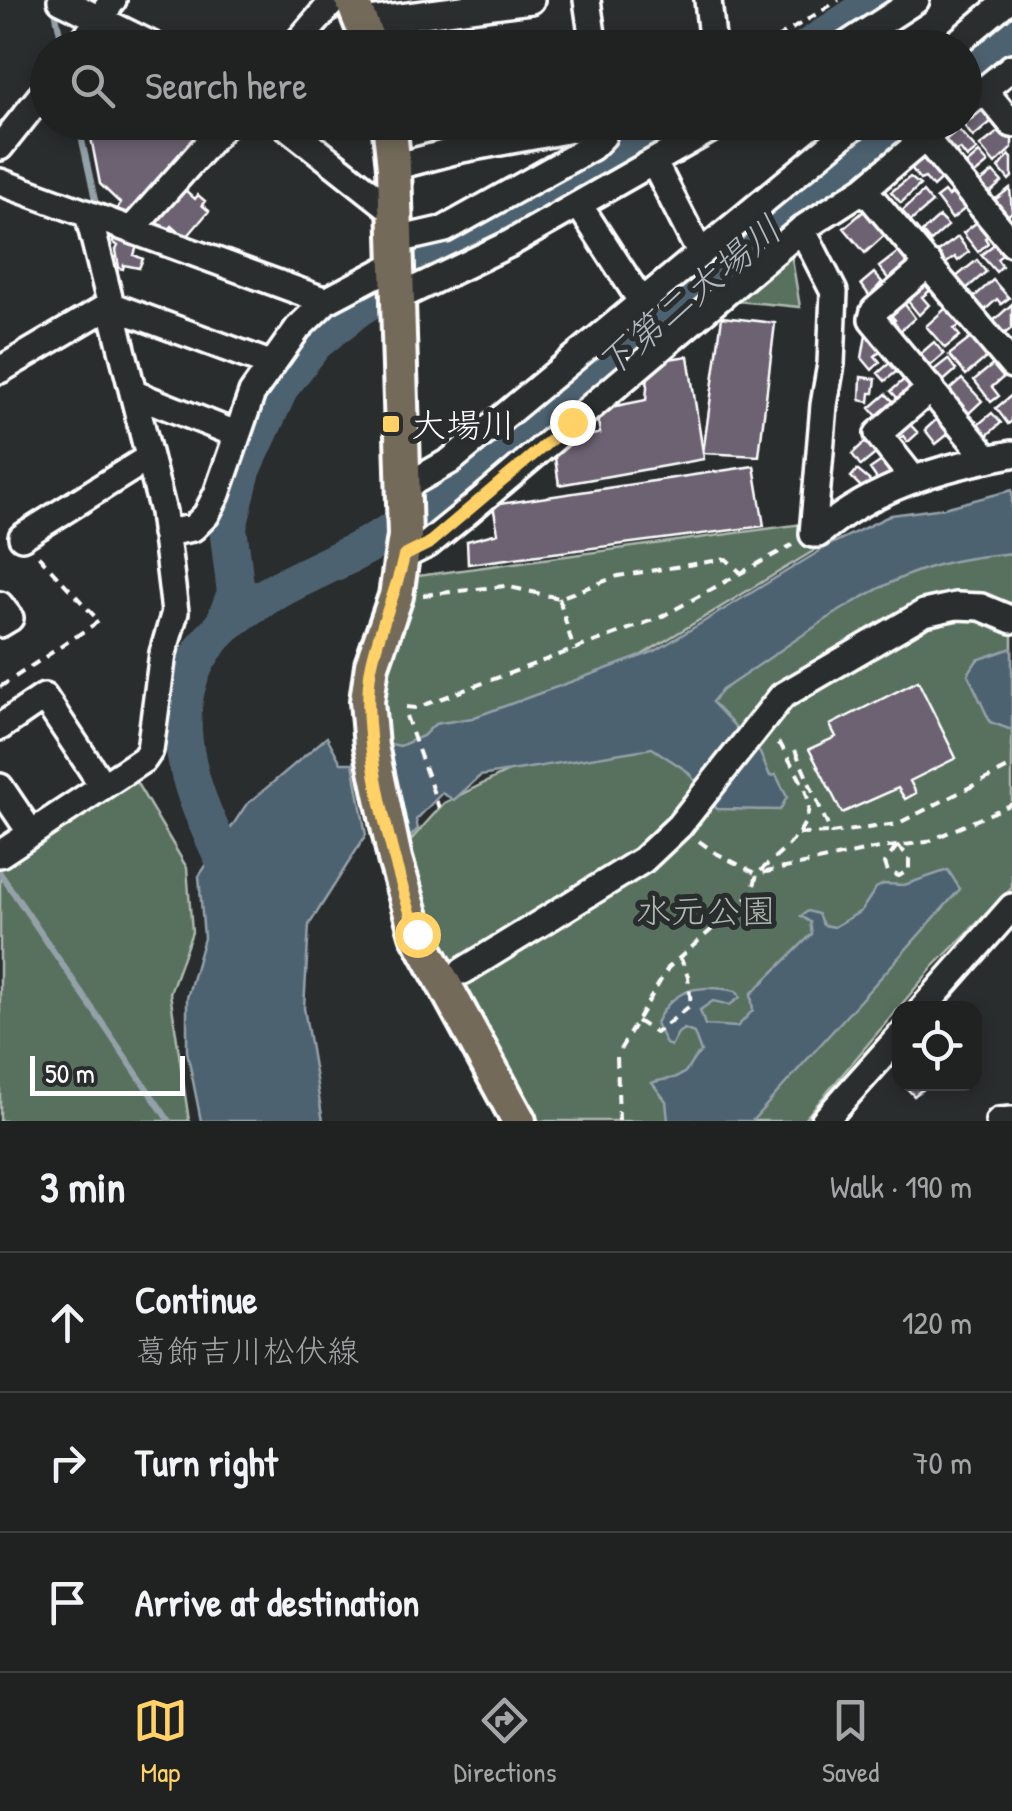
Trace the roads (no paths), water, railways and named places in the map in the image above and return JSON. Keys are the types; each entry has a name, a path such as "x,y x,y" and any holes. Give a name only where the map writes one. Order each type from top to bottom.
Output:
{"main road":[{"path":"391,140 405,546 396,596 372,665 367,700 371,746 395,860 423,946 519,1121"}],"street":[{"path":"61,0 106,10 133,30"},
{"path":"308,30 334,0"},
{"path":"362,23 462,5 531,0"},
{"path":"587,0 591,30"},
{"path":"708,0 711,30"},
{"path":"870,30 916,0"},
{"path":"972,30 1008,0"},
{"path":"982,91 1012,66"},
{"path":"982,103 1012,124"},
{"path":"0,148 30,110"},
{"path":"132,229 211,140"},
{"path":"297,140 397,256 435,282 693,140"},
{"path":"394,168 512,140"},
{"path":"165,533 193,528 206,515 252,393 298,328 326,301 599,140"},
{"path":"404,490 450,461 837,140"},
{"path":"405,546 428,544 802,230 864,188 922,140"},
{"path":"941,140 1012,243"},
{"path":"654,163 700,253"},
{"path":"0,182 326,301"},
{"path":"864,188 1012,365"},
{"path":"579,204 640,301"},
{"path":"0,854 144,759 150,750 164,653 175,612 163,512 88,214"},
{"path":"802,230 834,292 831,364 813,534 879,492 1000,457"},
{"path":"929,264 874,311 872,319 931,388 1000,457"},
{"path":"110,305 270,364"},
{"path":"0,370 110,305"},
{"path":"914,480 878,434 931,388"},
{"path":"133,393 236,434"},
{"path":"22,537 148,458"},
{"path":"0,605 10,618 0,624"},
{"path":"463,971 643,860 687,816 782,696 924,613 956,606 982,607 1012,620"},
{"path":"0,727 44,697 103,786"},
{"path":"0,787 31,834"},
{"path":"929,1001 1012,907"},
{"path":"824,1121 892,1045"},
{"path":"999,1121 1012,1120"}],"water":[{"path":"1012,490 1012,553 938,565 875,590 722,690 712,702 760,753 770,776 776,775 787,797 780,810 717,809 687,771 652,748 480,776 454,800 442,793 416,820 418,829 405,842 386,743 400,746 423,736 435,724 472,718 655,651 833,543 891,515 944,508"},
{"path":"1012,648 1009,729 990,722 968,674 977,660"},
{"path":"327,737 341,763 353,763 366,835 309,925 304,1008 323,1121 201,1121 187,1051 187,998 204,938 199,876 246,805"},
{"path":"948,870 960,889 752,1121 668,1121 666,1101 652,1083 681,1075 701,1052 694,1033 684,1029 671,1046 666,1044 656,1023 671,1002 699,989 736,991 740,997 730,1005 713,1001 700,1010 705,1025 737,1027 753,1010 751,994 812,934 810,922 801,916 808,911 818,914 823,925 834,927 861,911 876,888 884,884 904,885"}],"waterway":[{"name":"下第二大場川","path":"835,30 880,0"},
{"path":"54,6 59,30"},
{"name":"下第二大場川","path":"982,51 1012,27"},
{"path":"82,140 97,209"},
{"name":"下第二大場川","path":"225,622 236,593 228,527 242,470 280,387 314,343 359,307 543,196 647,140"},
{"name":"下第二大場川","path":"239,893 192,782 183,721 187,684 200,654 221,629 278,589 361,549 442,502 873,140"},
{"path":"0,873 169,1121"}],"place":[{"name":"大場川","path":"391,424"}],"park label":[{"name":"水元公園","path":"706,910"}]}
